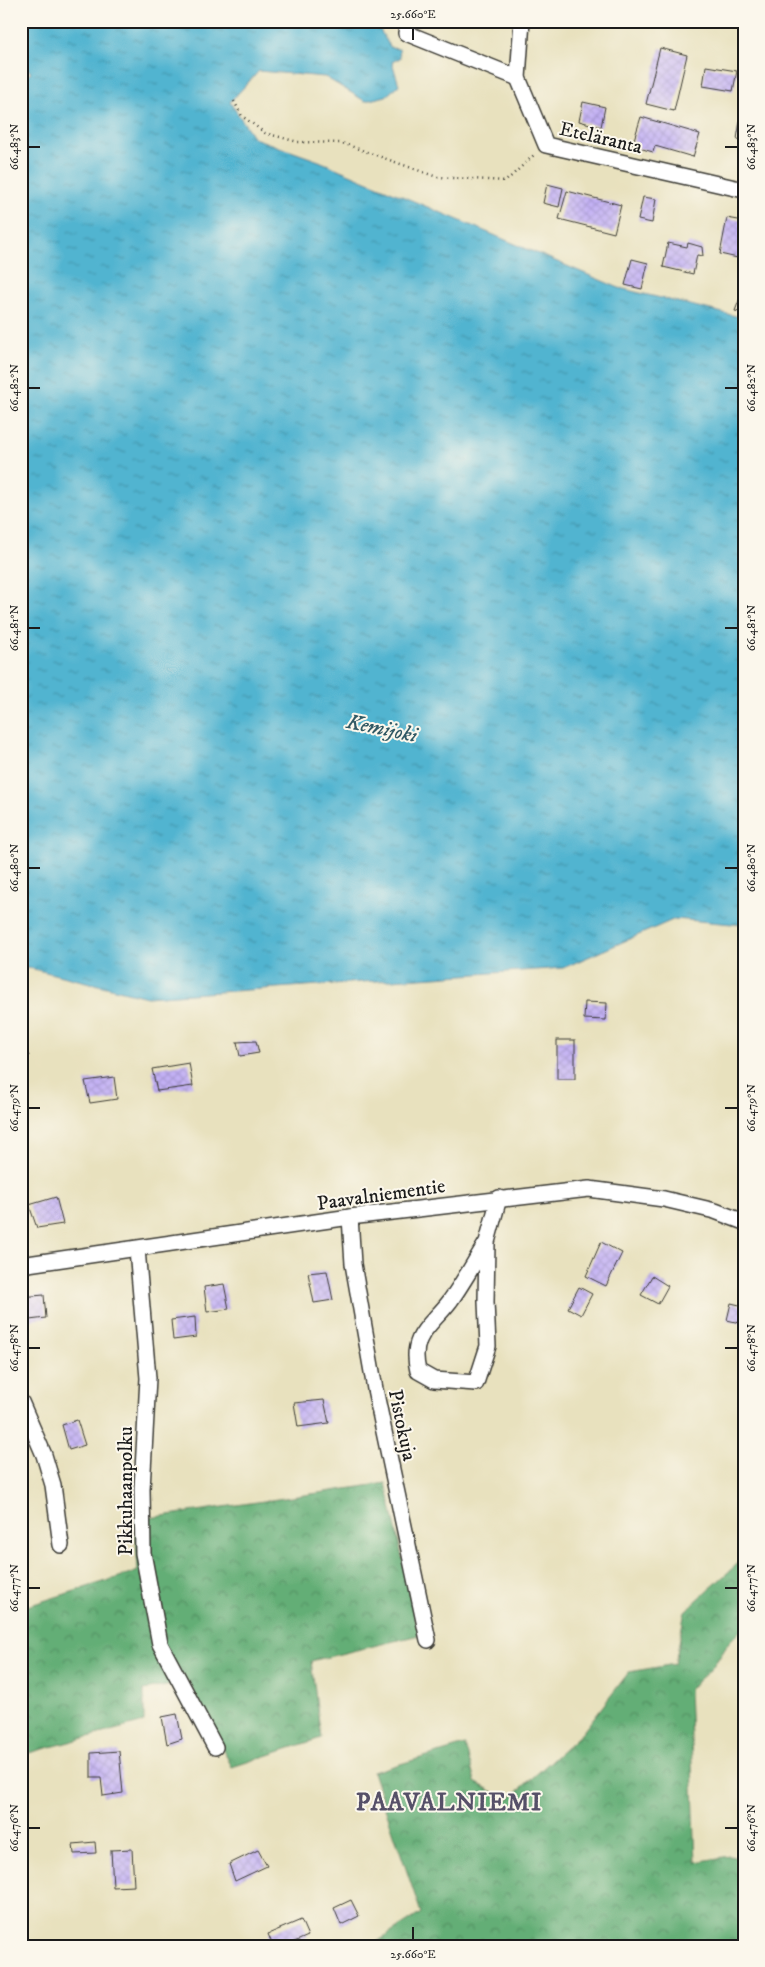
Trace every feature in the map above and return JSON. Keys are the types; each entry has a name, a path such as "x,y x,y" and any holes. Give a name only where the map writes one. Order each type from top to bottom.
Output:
{"street":[{"path":"408,21 406,33 518,78"},
{"name":"Eteläranta","path":"522,21 518,78 546,145 744,190"},
{"name":"Paavalniementie","path":"21,1265 350,1217 499,1198 589,1189 664,1199 715,1211 744,1222"},
{"path":"487,1242 449,1302 425,1327 414,1355 418,1371 434,1380 476,1383 488,1346 486,1302 487,1242 499,1198"},
{"name":"Pistokuja","path":"350,1217 353,1264 375,1389 428,1640"},
{"name":"Pikkuhaanpolku","path":"137,1249 148,1378 142,1489 142,1552 160,1644 216,1747"},
{"path":"21,1402 44,1455 53,1485 61,1545"}],"path":[{"path":"362,21 386,26"},
{"path":"234,101 242,116 265,133 298,142 342,143 437,177 506,180 546,145"}],"green space":[{"path":"386,1483 419,1635 311,1661 321,1738 232,1767 188,1682 144,1690 144,1722 21,1755 21,1608 138,1571 135,1520"},
{"path":"744,1558 744,1627 729,1642 711,1669 689,1689 696,1862 729,1856 744,1859 744,1946 371,1946 421,1913 373,1772 465,1745 475,1782 508,1800 582,1733 629,1672 675,1664 685,1611"}],"water":[{"name":"Kemijoki","path":"21,21 380,21 380,30 391,48 399,49 400,58 392,62 399,85 386,96 365,101 325,77 259,71 230,102 254,138 319,161 619,288 744,318 744,925 675,919 563,968 147,997 21,966 21,79 23,80 31,73 21,60"}],"building":[{"path":"660,48 687,55 674,111 646,104"},
{"path":"706,66 737,71 733,91 703,86"},
{"path":"583,102 605,107 601,127 579,121"},
{"path":"641,117 700,134 693,157 655,146 653,152 632,146"},
{"path":"740,121 744,122 744,140 737,139"},
{"path":"547,184 563,188 559,207 543,203"},
{"path":"567,191 621,205 614,233 559,219"},
{"path":"643,197 656,199 652,223 638,220"},
{"path":"727,218 744,221 742,259 720,254"},
{"path":"668,243 687,247 688,243 702,247 703,256 697,255 693,274 663,267"},
{"path":"632,259 648,263 642,289 625,285"},
{"path":"740,298 744,299 744,313 735,311"},
{"path":"585,1002 607,1003 606,1020 584,1019"},
{"path":"557,1040 575,1040 575,1079 557,1079"},
{"path":"256,1041 259,1053 240,1056 237,1042"},
{"path":"21,1053 29,1055 23,1074 21,1073"},
{"path":"189,1063 193,1086 157,1091 152,1069"},
{"path":"114,1077 117,1099 90,1103 85,1081"},
{"path":"56,1197 63,1224 37,1228 29,1205"},
{"path":"601,1242 622,1253 606,1286 586,1276"},
{"path":"327,1271 333,1300 314,1303 308,1273"},
{"path":"652,1276 668,1286 658,1304 641,1295"},
{"path":"224,1284 229,1309 207,1312 204,1287"},
{"path":"579,1287 592,1294 581,1315 568,1308"},
{"path":"44,1295 46,1318 21,1321 21,1297"},
{"path":"731,1303 744,1306 744,1324 727,1320"},
{"path":"195,1317 196,1337 173,1340 171,1320"},
{"path":"324,1400 329,1423 298,1427 294,1403"},
{"path":"77,1420 85,1445 69,1450 62,1425"},
{"path":"177,1714 182,1739 167,1744 162,1717"},
{"path":"119,1751 123,1793 103,1796 101,1778 91,1778 91,1753"},
{"path":"95,1842 96,1853 74,1854 73,1844"},
{"path":"132,1849 134,1886 113,1887 111,1850"},
{"path":"258,1850 267,1866 235,1881 229,1864"},
{"path":"351,1900 359,1916 341,1925 334,1908"},
{"path":"301,1920 308,1936 285,1946 273,1946 268,1934"}],"district":[{"name":"PAAVALNIEMI","path":"449,1801"}]}
